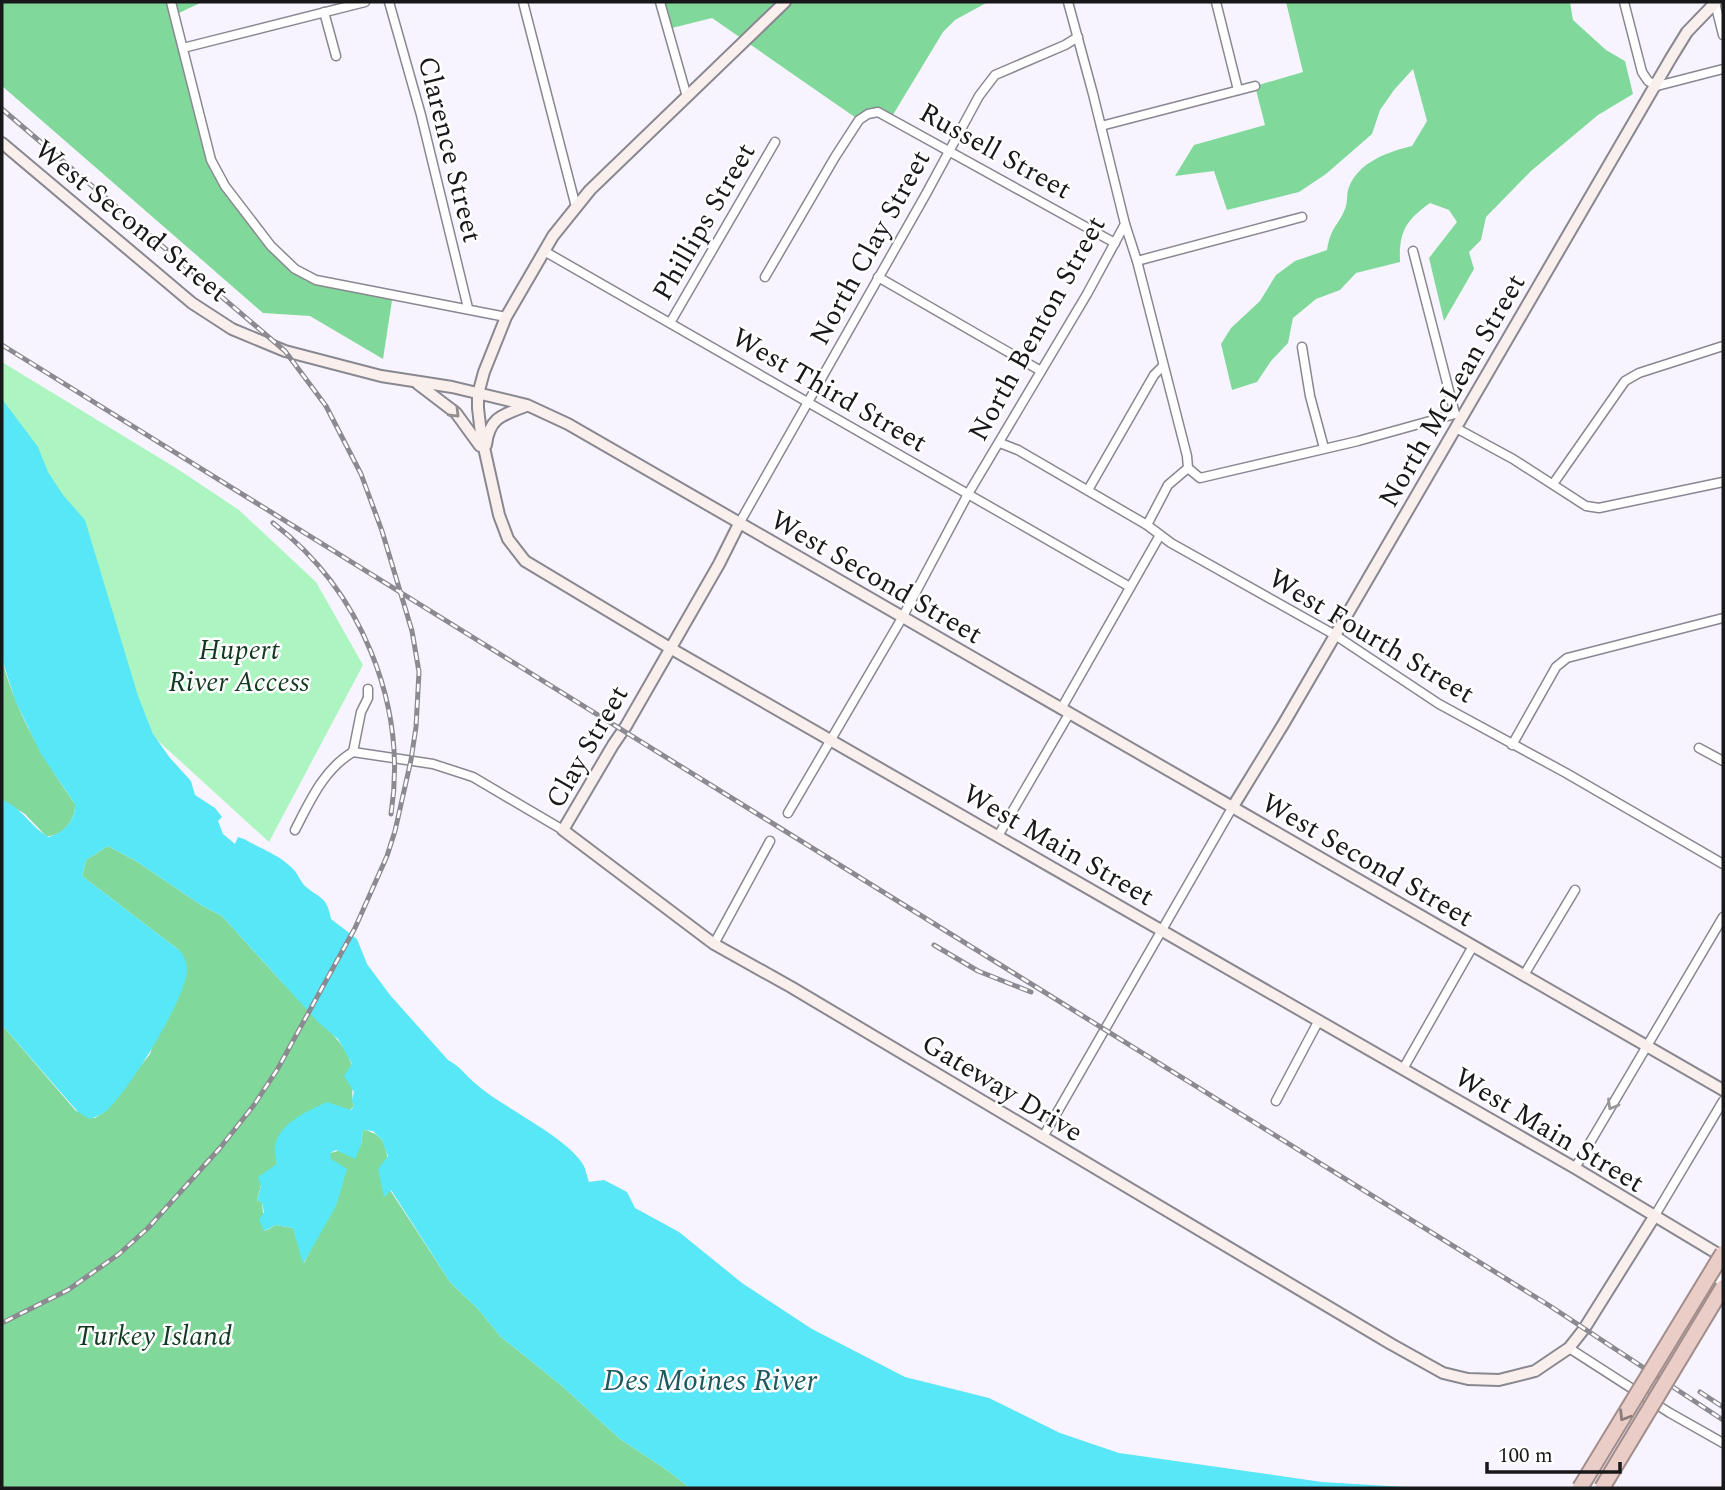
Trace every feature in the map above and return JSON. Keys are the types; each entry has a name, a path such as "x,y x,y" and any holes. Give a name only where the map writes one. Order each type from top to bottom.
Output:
{"highway":[{"path":"1580,1488 1723,1255"},
{"path":"1602,1488 1723,1287"}],"main road":[{"path":"478,394 506,317 553,236 590,190 785,2"},
{"name":"North McLean Street","path":"1232,808 1455,428 1458,416 1687,32 1716,2"},
{"name":"West Second Street","path":"2,143 192,303 232,329 285,351 527,405 598,440 1723,1090"},
{"path":"415,382 456,413 485,455"},
{"name":"West Main Street","path":"478,394 481,434 499,515 508,539 525,561 670,648 1163,929 1723,1255"},
{"path":"485,455 491,424 499,417 527,405"},
{"name":"Clay Street","path":"563,830 719,565 740,522"},
{"name":"Gateway Drive","path":"563,830 714,944 1443,1373 1468,1379 1499,1380 1535,1371 1569,1348 1588,1324 1654,1217"}],"street":[{"path":"172,2 211,160 225,186 271,246 295,269 316,280 506,317"},
{"path":"183,48 365,2"},
{"name":"Clarence Street","path":"389,2 421,114 468,308"},
{"path":"523,2 576,207"},
{"path":"660,2 687,97"},
{"name":"North Benton Street","path":"788,813 902,618 968,495 1125,224 1068,2"},
{"path":"1216,2 1238,90"},
{"path":"1624,2 1642,72 1648,80 1657,86 1723,69"},
{"path":"1716,2 1723,36"},
{"path":"324,12 336,57"},
{"name":"North Clay Street","path":"740,522 979,96 995,75 1065,45 1077,37"},
{"path":"1101,126 1255,86"},
{"name":"Russell Street","path":"765,277 859,121 868,114 878,112 1115,243"},
{"name":"Phillips Street","path":"670,324 775,142"},
{"path":"1137,261 1302,218"},
{"path":"1125,224 1137,261 1188,468 1200,478 1458,416 1413,251"},
{"name":"West Third Street","path":"544,251 1130,587"},
{"path":"878,277 1041,371"},
{"path":"1302,346 1310,396 1324,448"},
{"path":"1553,484 1625,381 1639,373 1723,346"},
{"path":"1088,491 1154,375 1163,366"},
{"path":"1455,428 1513,459 1586,506 1599,508 1723,482"},
{"name":"West Fourth Street","path":"1000,443 1018,450 1147,525 1160,536 1335,635 1439,704 1566,773 1723,864"},
{"path":"1147,525 1168,485 1188,468"},
{"path":"998,836 1130,587 1160,536"},
{"path":"1512,745 1556,667 1567,658 1723,618"},
{"path":"295,830 326,776 343,758 353,752 361,712 368,698 368,688"},
{"path":"1699,748 1723,761"},
{"name":"Gateway Drive","path":"353,752 433,764 473,776 563,830"},
{"path":"1043,1137 1232,808"},
{"path":"714,944 770,841"},
{"path":"1524,975 1575,890"},
{"path":"1575,1168 1723,917"},
{"path":"1404,1069 1473,946"},
{"path":"1276,1101 1319,1020"},
{"path":"1654,1217 1723,1101"},
{"path":"1672,1359 1723,1273"},
{"path":"1569,1348 1670,1413 1723,1443"}],"green space":[{"path":"2,2 202,2 175,15 211,160 225,186 295,269 316,280 393,294 383,359 310,316 263,313 2,86"},
{"path":"660,2 988,2 955,20 943,32 891,118 878,112 859,120 712,18 668,29"},
{"path":"1286,2 1570,2 1573,20 1606,50 1625,61 1633,94 1598,115 1531,171 1486,217 1481,240 1469,252 1474,269 1444,321 1429,258 1457,222 1449,210 1430,203 1405,228 1400,262 1356,273 1340,290 1316,299 1293,318 1288,343 1271,361 1257,382 1232,390 1221,344 1231,328 1260,301 1276,275 1295,261 1327,250 1332,231 1346,207 1348,190 1354,178 1375,159 1412,146 1427,121 1413,69 1380,110 1372,134 1326,174 1299,192 1227,210 1214,171 1175,176 1194,145 1265,125 1255,86 1303,72"},
{"name":"Hupert River Access","path":"2,362 176,468 239,510 316,582 363,665 269,842 155,738 2,403"},
{"path":"2,659 15,698 32,735 75,804 73,816 67,826 52,836 46,836 25,814 2,800"},
{"name":"Turkey Island","path":"108,846 222,916 282,983 330,1031 351,1063 354,1106 275,1147 277,1164 261,1185 257,1200 262,1203 265,1231 276,1225 293,1228 304,1263 317,1237 330,1153 361,1145 363,1130 374,1133 385,1146 387,1156 385,1196 390,1190 450,1282 478,1309 501,1337 561,1385 620,1439 690,1488 2,1488 2,1025 76,1111 95,1118 103,1113 150,1054 179,950 82,876 86,860"}],"water":[{"name":"Des Moines River","path":"2,399 38,447 48,472 63,495 85,520 138,696 153,734 191,781 195,795 215,808 222,817 218,821 223,834 235,844 238,837 244,839 287,863 305,886 325,902 331,919 357,939 367,964 390,995 448,1060 488,1093 564,1144 584,1166 589,1182 604,1180 627,1192 635,1208 679,1232 742,1283 812,1329 905,1377 989,1398 1060,1433 1119,1453 1322,1482 1421,1488 690,1488 620,1439 561,1385 501,1337 478,1309 450,1282 391,1190 384,1197 378,1169 388,1156 382,1140 373,1131 363,1130 355,1159 336,1150 330,1153 331,1159 347,1169 336,1206 303,1264 293,1228 276,1225 264,1231 259,1220 264,1212 262,1203 257,1200 261,1186 258,1177 277,1164 275,1148 278,1138 288,1124 327,1102 351,1110 354,1106 354,1092 344,1076 352,1064 338,1039 318,1022 222,916 108,846 86,860 82,876 179,950 185,959 187,970 167,1022 141,1066 115,1102 105,1112 90,1119 78,1112 2,1025 2,800 15,807 49,837 68,825 75,804 41,754 15,700 2,659"}],"railway":[{"path":"2,109 285,351 326,406 361,474 382,531 412,631 419,672 411,760 387,856 355,928 277,1070 220,1148 148,1228 119,1254 68,1290 2,1323"},
{"path":"2,345 1550,1306 1723,1420"},
{"path":"273,523 304,550 331,581 353,616 371,653 384,692 392,732 394,773 391,814"},
{"path":"934,945 978,971 1031,992"},
{"path":"1700,1392 1723,1407"}]}
